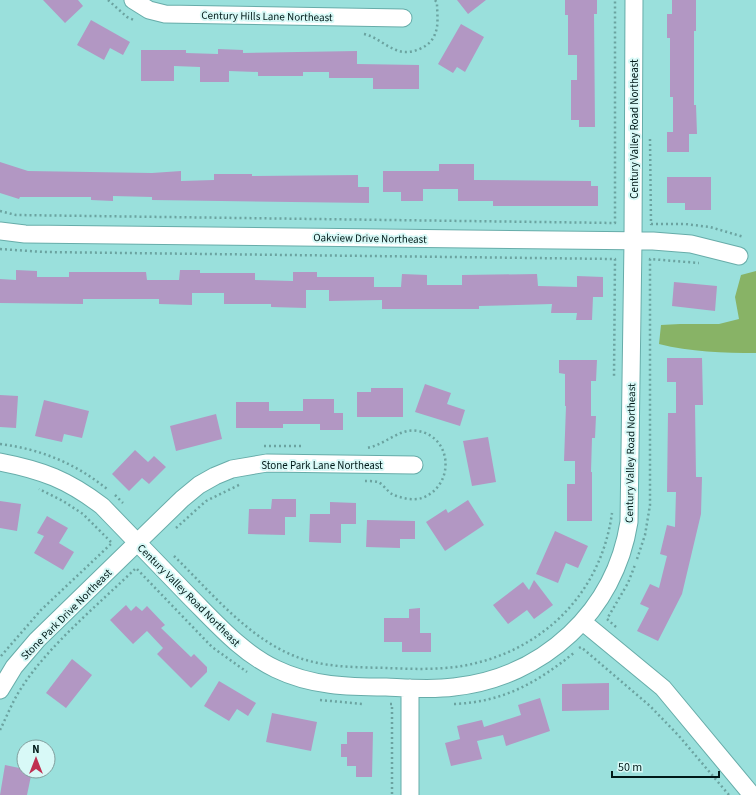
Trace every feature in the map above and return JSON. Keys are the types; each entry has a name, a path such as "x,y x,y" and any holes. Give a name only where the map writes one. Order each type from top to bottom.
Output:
{"street":[{"name":"Century Hills Lane Northeast","path":"134,0 149,10 165,14 404,18"},
{"name":"Century Valley Road Northeast","path":"0,462 45,472 68,483 102,506 232,640 275,669 312,682 338,686 453,688 500,677 543,656 561,644 583,622 609,585 619,564 626,542 629,522 633,241 634,0"},
{"name":"Oakview Drive Northeast","path":"0,231 25,234 633,241 691,244 739,256"},
{"name":"Stone Park Lane Northeast","path":"137,543 199,485 232,469 267,463 414,465"},
{"name":"Stone Park Drive Northeast","path":"0,690 14,667 37,640 137,543"},
{"path":"583,622 663,688 752,795"},
{"path":"410,688 410,795"}],"path":[{"path":"0,211 16,215 615,223 615,0"},
{"path":"650,224 710,227 744,237"},
{"path":"0,249 44,252 615,259 614,386"},
{"path":"650,259 707,264"},
{"path":"0,657 41,610 112,542 83,514 63,501 34,487"},
{"path":"171,554 243,623 269,644 292,655 314,662 342,667 427,669 462,666 510,652 544,632 561,617 594,574 609,533 613,506"},
{"path":"0,730 22,687 37,667 56,646 136,568"},
{"path":"581,647 650,706 679,736 729,795"},
{"path":"392,704 392,795"}],"green space":[{"path":"756,271 756,353 707,352 659,344 661,325 719,324 739,319 735,297 741,275"}],"building":[{"path":"43,0 78,0 83,6 65,23"},
{"path":"457,0 486,0 468,14"},
{"path":"565,0 597,0 597,14 594,14 595,127 579,127 579,120 571,120 571,80 577,80 577,55 568,55 568,15 565,15"},
{"path":"672,0 696,0 696,31 694,31 694,105 696,105 697,134 689,134 689,152 667,152 667,132 673,132 673,97 670,97 670,38 667,38 667,14 672,14"},
{"path":"91,20 130,42 123,55 110,48 104,60 77,45"},
{"path":"461,24 484,37 465,72 457,67 453,73 438,64"},
{"path":"218,49 243,50 243,53 357,51 357,64 419,65 419,89 373,89 373,78 329,78 329,72 303,72 303,76 258,76 258,72 229,71 229,82 200,82 200,67 174,66 174,81 141,81 141,50 186,50 186,53 218,54"},
{"path":"0,162 28,171 152,173 181,171 181,181 214,180 214,174 252,174 252,176 358,175 358,187 369,187 369,203 152,200 152,197 113,196 113,201 91,200 91,197 20,197 19,199 0,193"},
{"path":"439,164 474,164 474,180 591,181 591,186 598,186 598,206 493,206 493,201 458,201 458,189 423,189 423,201 401,201 401,192 383,192 383,171 439,171"},
{"path":"667,177 711,177 711,210 685,210 685,203 667,203"},
{"path":"16,270 37,271 37,277 69,277 69,272 146,272 147,280 179,280 180,270 200,270 200,273 255,273 255,280 293,281 293,272 317,272 317,277 374,277 374,287 401,287 402,274 427,275 427,285 462,285 462,275 537,274 538,286 577,287 577,276 603,277 603,297 593,297 592,320 576,320 577,313 551,313 552,304 479,306 479,309 382,309 382,300 329,301 329,290 306,290 306,308 271,307 271,304 224,304 224,293 192,293 192,305 159,304 159,299 83,299 83,304 0,303 0,279 16,280"},
{"path":"674,282 717,286 715,311 672,306"},
{"path":"667,358 702,358 703,405 695,405 696,477 702,477 701,514 682,594 658,641 637,631 649,608 640,604 650,584 659,588 667,556 660,554 667,525 675,527 676,492 667,492 668,413 676,413 676,382 667,382"},
{"path":"559,360 597,360 596,381 591,381 591,416 596,416 595,438 592,438 592,521 567,521 567,484 575,484 575,461 564,461 566,406 565,374 559,373"},
{"path":"425,384 451,393 447,404 465,410 460,426 415,412"},
{"path":"371,388 403,388 403,417 357,417 357,392 371,392"},
{"path":"0,395 18,396 16,428 0,427"},
{"path":"303,399 334,399 334,413 343,413 343,430 320,430 320,424 283,424 283,428 236,428 236,402 269,402 269,411 303,411"},
{"path":"44,400 89,411 82,438 64,434 62,442 35,436"},
{"path":"216,414 222,439 176,451 170,426"},
{"path":"488,437 496,482 472,486 463,441"},
{"path":"135,450 148,462 154,456 166,467 149,484 142,478 129,491 112,474"},
{"path":"272,499 296,499 296,517 285,517 285,535 248,534 249,509 271,509"},
{"path":"468,500 484,525 445,551 426,522 446,509 448,513"},
{"path":"0,501 21,504 17,531 0,528"},
{"path":"330,502 356,503 356,524 341,524 341,543 309,542 310,514 330,514"},
{"path":"47,516 68,528 59,543 74,552 63,570 34,553 44,536 37,533"},
{"path":"367,520 415,521 415,539 400,539 400,548 366,547"},
{"path":"555,531 588,546 578,568 566,563 558,583 536,574"},
{"path":"534,580 553,605 534,619 527,610 508,624 493,605 523,582 529,590"},
{"path":"126,605 131,611 136,606 142,611 147,606 165,625 161,628 191,657 194,654 207,667 207,672 191,688 157,654 163,648 147,631 133,644 110,620"},
{"path":"420,608 420,633 431,633 431,652 402,652 402,642 384,642 384,618 409,618 409,609"},
{"path":"72,659 92,675 66,708 46,693"},
{"path":"219,681 256,703 248,716 237,709 229,721 204,706"},
{"path":"609,683 609,710 562,711 562,684"},
{"path":"540,698 550,731 506,746 503,735 477,741 482,759 451,766 445,743 460,739 457,726 482,720 484,727 521,715 518,705"},
{"path":"272,713 317,722 311,751 266,742"},
{"path":"347,732 373,732 372,777 356,777 356,766 347,766 347,757 341,757 341,744 347,744"},
{"path":"5,765 16,767 16,779 30,779 27,795 0,795"}]}
